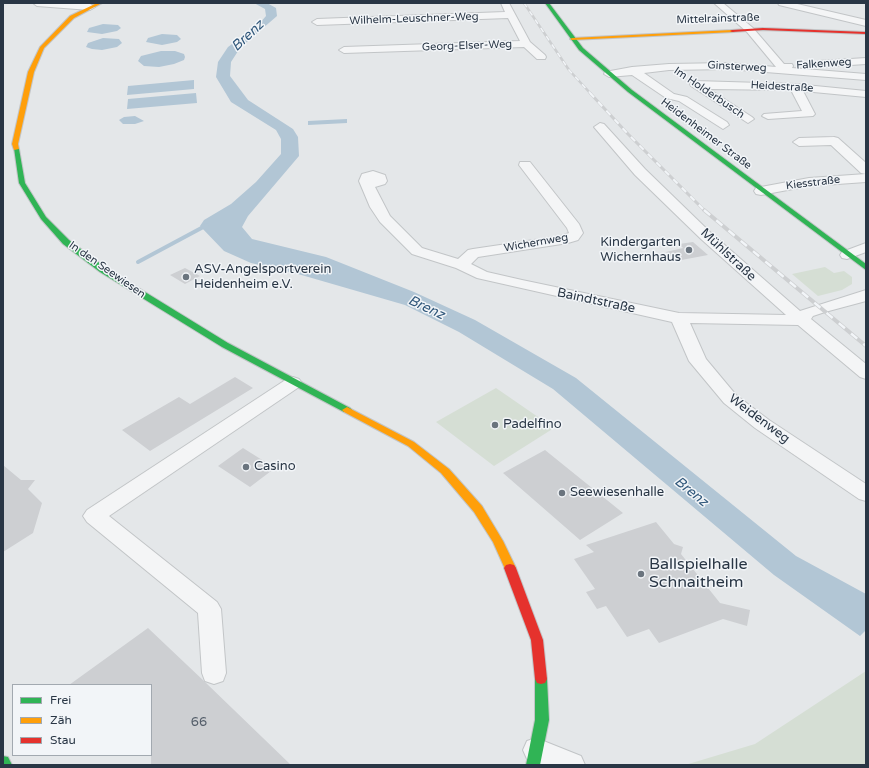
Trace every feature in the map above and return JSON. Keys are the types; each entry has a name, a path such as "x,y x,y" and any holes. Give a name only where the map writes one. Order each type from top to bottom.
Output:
{"street":[{"path":"37,3 90,7"},
{"name":"In den Seewiesen","path":"100,3 72,17 42,47 31,72 15,144 22,183 48,223 66,242 103,270 225,345 293,383 411,444 445,471 478,509 498,541 516,580 537,640 541,664 542,720 535,758"},
{"path":"505,3 526,44 541,56"},
{"name":"Heidenheimer Straße","path":"547,3 572,39 609,74 761,191 866,268"},
{"path":"718,3 750,30 784,70"},
{"path":"782,3 866,23"},
{"name":"Wilhelm-Leuschner-Weg","path":"317,22 400,24 511,14"},
{"name":"Mittelrainstraße","path":"572,39 781,29 866,33"},
{"name":"Georg-Elser-Weg","path":"344,50 407,44 526,44"},
{"name":"Falkenweg","path":"784,70 787,67 797,65 866,61"},
{"name":"Ginsterweg","path":"609,74 669,66 728,66 866,77"},
{"name":"Im Holderbusch","path":"669,66 748,119"},
{"name":"Im Holderbusch","path":"632,70 670,96 682,99 723,126"},
{"name":"Heidestraße","path":"697,85 795,87 866,94"},
{"path":"768,116 809,114 795,87"},
{"name":"Mühlstraße","path":"600,127 640,172 701,231 769,293 866,373"},
{"path":"799,142 834,141 866,170"},
{"name":"Wichernweg","path":"461,266 473,253 563,240 573,237 576,233 574,227 525,164"},
{"name":"Kiesstraße","path":"761,191 809,182 866,178"},
{"name":"Baindtstraße","path":"366,181 377,207 385,219 416,251 461,266 482,275 522,285 679,318 802,320"},
{"path":"847,255 866,247"},
{"path":"802,320 807,314 819,309 865,297"},
{"name":"Weidenweg","path":"679,318 698,361 730,399 762,424 866,494"},
{"path":"214,673 210,609 94,516 293,383"},
{"path":"535,758 571,765"}],"shaded area":[{"path":"825,267 834,273 844,271 852,277 852,284 842,290 818,296 792,274"},
{"name":"Padelfino","path":"496,388 554,428 494,466 436,422"},
{"path":"866,671 866,765 685,765 755,744"}],"water":[{"name":"Brenz","path":"254,3 267,3 276,8 277,16 240,48 231,62 230,76 248,100 293,129 298,137 299,156 248,216 242,227 252,239 326,257 414,292 475,320 576,378 796,556 866,594 866,630 860,636 774,575 553,389 459,332 405,305 298,274 251,263 224,251 200,226 204,220 231,204 256,182 281,154 281,139 276,130 231,102 216,77 218,62 228,47 259,24 266,16 265,9"},
{"path":"103,24 118,25 121,28 117,31 102,34 87,32 89,28"},
{"path":"162,34 177,35 181,39 177,42 162,45 146,42 148,38"},
{"path":"103,38 119,39 122,43 117,47 102,50 86,47 88,43"},
{"path":"161,51 175,51 184,54 185,57 184,60 174,64 159,67 144,66 138,61 141,56"},
{"path":"194,80 194,89 127,95 128,86"},
{"path":"196,93 197,103 127,109 128,99"},
{"path":"135,116 144,121 135,124 123,124 119,120 124,117"},
{"path":"347,119 347,123 308,125 308,121"}],"building":[{"name":"Kindergarten Wichernhaus","path":"693,242 708,255 676,261 666,252 683,248 679,244"},
{"name":"ASV-Angelsportverein Heidenheim e.V.","path":"185,268 200,276 185,284 170,275"},
{"path":"235,377 253,388 150,451 122,430 179,397 190,404"},
{"name":"Casino","path":"243,448 275,468 250,487 218,466"},
{"name":"Seewiesenhalle","path":"545,450 623,513 580,540 503,473"},
{"path":"3,465 21,480 35,480 28,489 42,503 33,533 3,552"},
{"name":"Ballspielhalle Schnaitheim","path":"656,522 674,544 683,547 681,554 720,603 750,610 747,626 723,619 659,643 649,629 627,637 606,606 597,609 586,592 595,589 574,559 594,552 586,545"},
{"path":"148,628 291,765 151,765 152,684 70,684"}],"waterway":[{"path":"138,262 207,225"}],"railway":[{"path":"524,3 569,70 591,94"},
{"path":"590,93 628,134 704,210"},
{"path":"704,210 866,346"}],"traffic: fast":[{"path":"547,3 581,49 630,91 866,268"},
{"path":"16,149 22,183 43,218 66,242 103,270 225,345 347,410"},
{"path":"533,765 542,720 541,679"}],"traffic: slow":[{"path":"16,149 15,144 31,72 42,47 72,17 100,3"},
{"path":"572,39 732,31"},
{"path":"347,410 411,444 445,471 478,509 498,541 510,568"}],"traffic: jam":[{"path":"732,31 763,29 866,33"},
{"path":"510,568 537,640 541,679"}],"place":[{"name":"Kindergarten Wichernhaus","path":"689,250"},
{"name":"ASV-Angelsportverein Heidenheim e.V.","path":"186,277"},
{"name":"Padelfino","path":"495,425"},
{"name":"Casino","path":"246,467"},
{"name":"Seewiesenhalle","path":"562,493"},
{"name":"Ballspielhalle Schnaitheim","path":"641,574"}]}
